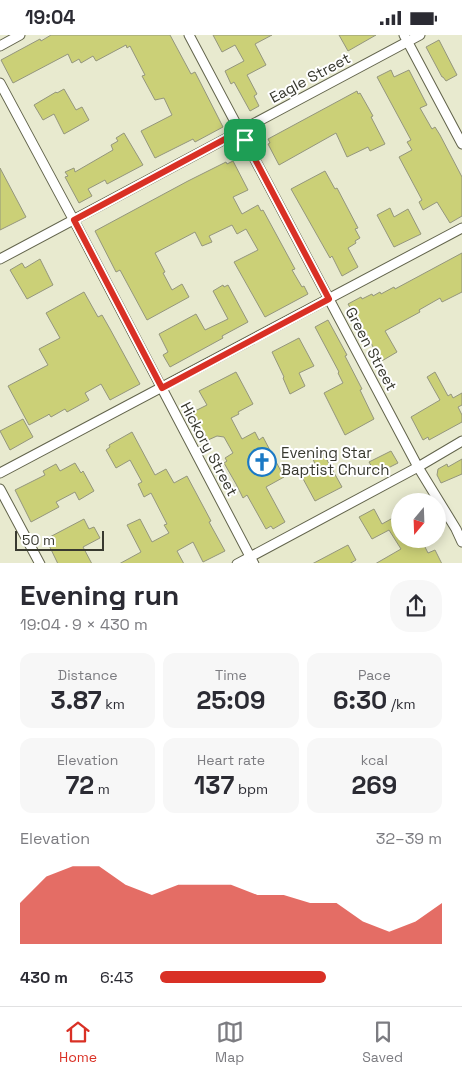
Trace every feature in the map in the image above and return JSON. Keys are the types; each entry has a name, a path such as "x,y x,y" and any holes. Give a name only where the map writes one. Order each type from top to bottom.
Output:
{"street":[{"path":"0,45 20,35"},
{"name":"Green Street","path":"189,35 418,467 462,542"},
{"name":"Eagle Street","path":"0,259 240,131 406,38 420,35"},
{"path":"406,38 462,144"},
{"name":"Hickory Street","path":"0,83 252,560"},
{"path":"0,473 462,228"},
{"path":"236,563 252,560 462,441"},
{"path":"0,489 40,563"}],"building":[{"path":"51,35 170,35 191,74 195,72 223,127 195,142 193,139 155,158 141,131 172,115 164,98 155,100 142,76 145,75 130,46 127,48 126,45 96,61 93,56 81,63 79,59 72,63 68,54 13,83 1,60"},
{"path":"213,35 272,35 255,44 266,65 247,75 257,94 254,96 259,106 250,111 234,82 231,84 225,71 244,61 235,45 222,52"},
{"path":"339,35 376,35 348,51"},
{"path":"439,40 457,75 446,81 426,47"},
{"path":"391,70 394,77 409,70 427,105 420,108 432,129 435,127 440,135 462,177 462,216 450,223 437,202 423,210 419,202 422,200 399,157 412,150 407,142 411,140 377,77"},
{"path":"64,89 76,110 82,107 89,120 64,134 54,114 43,120 34,105"},
{"path":"357,91 373,116 371,117 385,144 370,151 368,147 347,157 336,133 279,165 268,144 270,143 268,139"},
{"path":"124,133 143,165 107,184 105,180 88,189 92,196 79,203 65,177 68,176 65,172 74,168 75,172 113,150 111,145 118,141 116,138"},
{"path":"233,161 248,190 233,197 242,214 258,205 261,211 263,210 295,269 292,270 308,294 265,317 234,262 258,250 246,229 237,234 232,225 209,236 212,242 202,246 195,232 155,253 172,290 182,284 189,297 147,320 120,270 116,272 95,231 188,181 226,162 227,164"},
{"path":"0,168 26,217 0,230"},
{"path":"325,171 335,189 337,188 358,228 355,229 360,238 348,248 358,267 342,276 291,189"},
{"path":"390,208 394,217 408,209 421,234 394,247 377,215"},
{"path":"462,253 462,292 442,302 440,298 419,310 420,312 385,331 397,352 380,362 365,330 363,331 348,304 361,297 362,299 380,292 381,294 394,287 395,289"},
{"path":"40,259 53,285 27,299 10,270 22,263 25,268"},
{"path":"223,285 224,287 228,285 248,322 170,367 163,355 168,352 159,334 196,314 205,330 228,319 213,291"},
{"path":"84,292 98,317 102,315 140,384 110,400 101,384 85,393 89,400 67,412 65,409 51,417 49,414 29,425 8,386 48,365 39,349 60,338 46,313"},
{"path":"328,320 347,355 345,356 362,389 360,390 374,419 345,435 324,393 343,383 315,327"},
{"path":"299,338 314,366 299,373 305,386 290,394 272,352"},
{"path":"236,372 253,404 231,418 242,439 255,432 259,440 263,437 284,477 266,487 285,522 273,529 271,526 266,529 247,495 243,498 224,463 227,461 225,458 233,453 224,437 217,436 208,440 193,412 207,405 199,391"},
{"path":"435,372 448,396 451,394 453,398 462,393 462,405 458,407 462,415 462,422 429,440 428,437 423,440 411,417 440,400 427,377"},
{"path":"23,419 33,437 10,450 0,431"},
{"path":"132,432 155,475 166,469 174,483 187,476 225,551 203,562 193,542 177,551 183,563 121,563 141,552 127,525 140,519 152,542 169,533 164,525 167,524 151,493 144,497 138,484 142,482 130,460 116,468 106,450 110,447 109,445"},
{"path":"322,451 342,487 315,501 301,475 316,467 312,456"},
{"path":"391,451 398,463 376,474 369,462"},
{"path":"462,459 462,474 441,483 437,475 438,469 447,464 448,467"},
{"path":"75,463 81,473 83,471 94,491 79,500 75,492 56,502 59,507 31,522 15,490 45,475 43,471 56,464 60,471"},
{"path":"374,509 382,524 391,519 391,533 389,530 372,539 359,517"},
{"path":"84,519 89,529 94,527 100,538 83,547 91,563 58,563 46,539"},
{"path":"348,545 356,560 351,563 314,563"},
{"path":"426,548 428,553 435,550 442,563 377,563 401,549"}],"place":[{"name":"Evening Star Baptist Church","path":"262,462"}],"route":[{"path":"240,131 245,140 329,299 162,388 74,220 240,131"}]}
